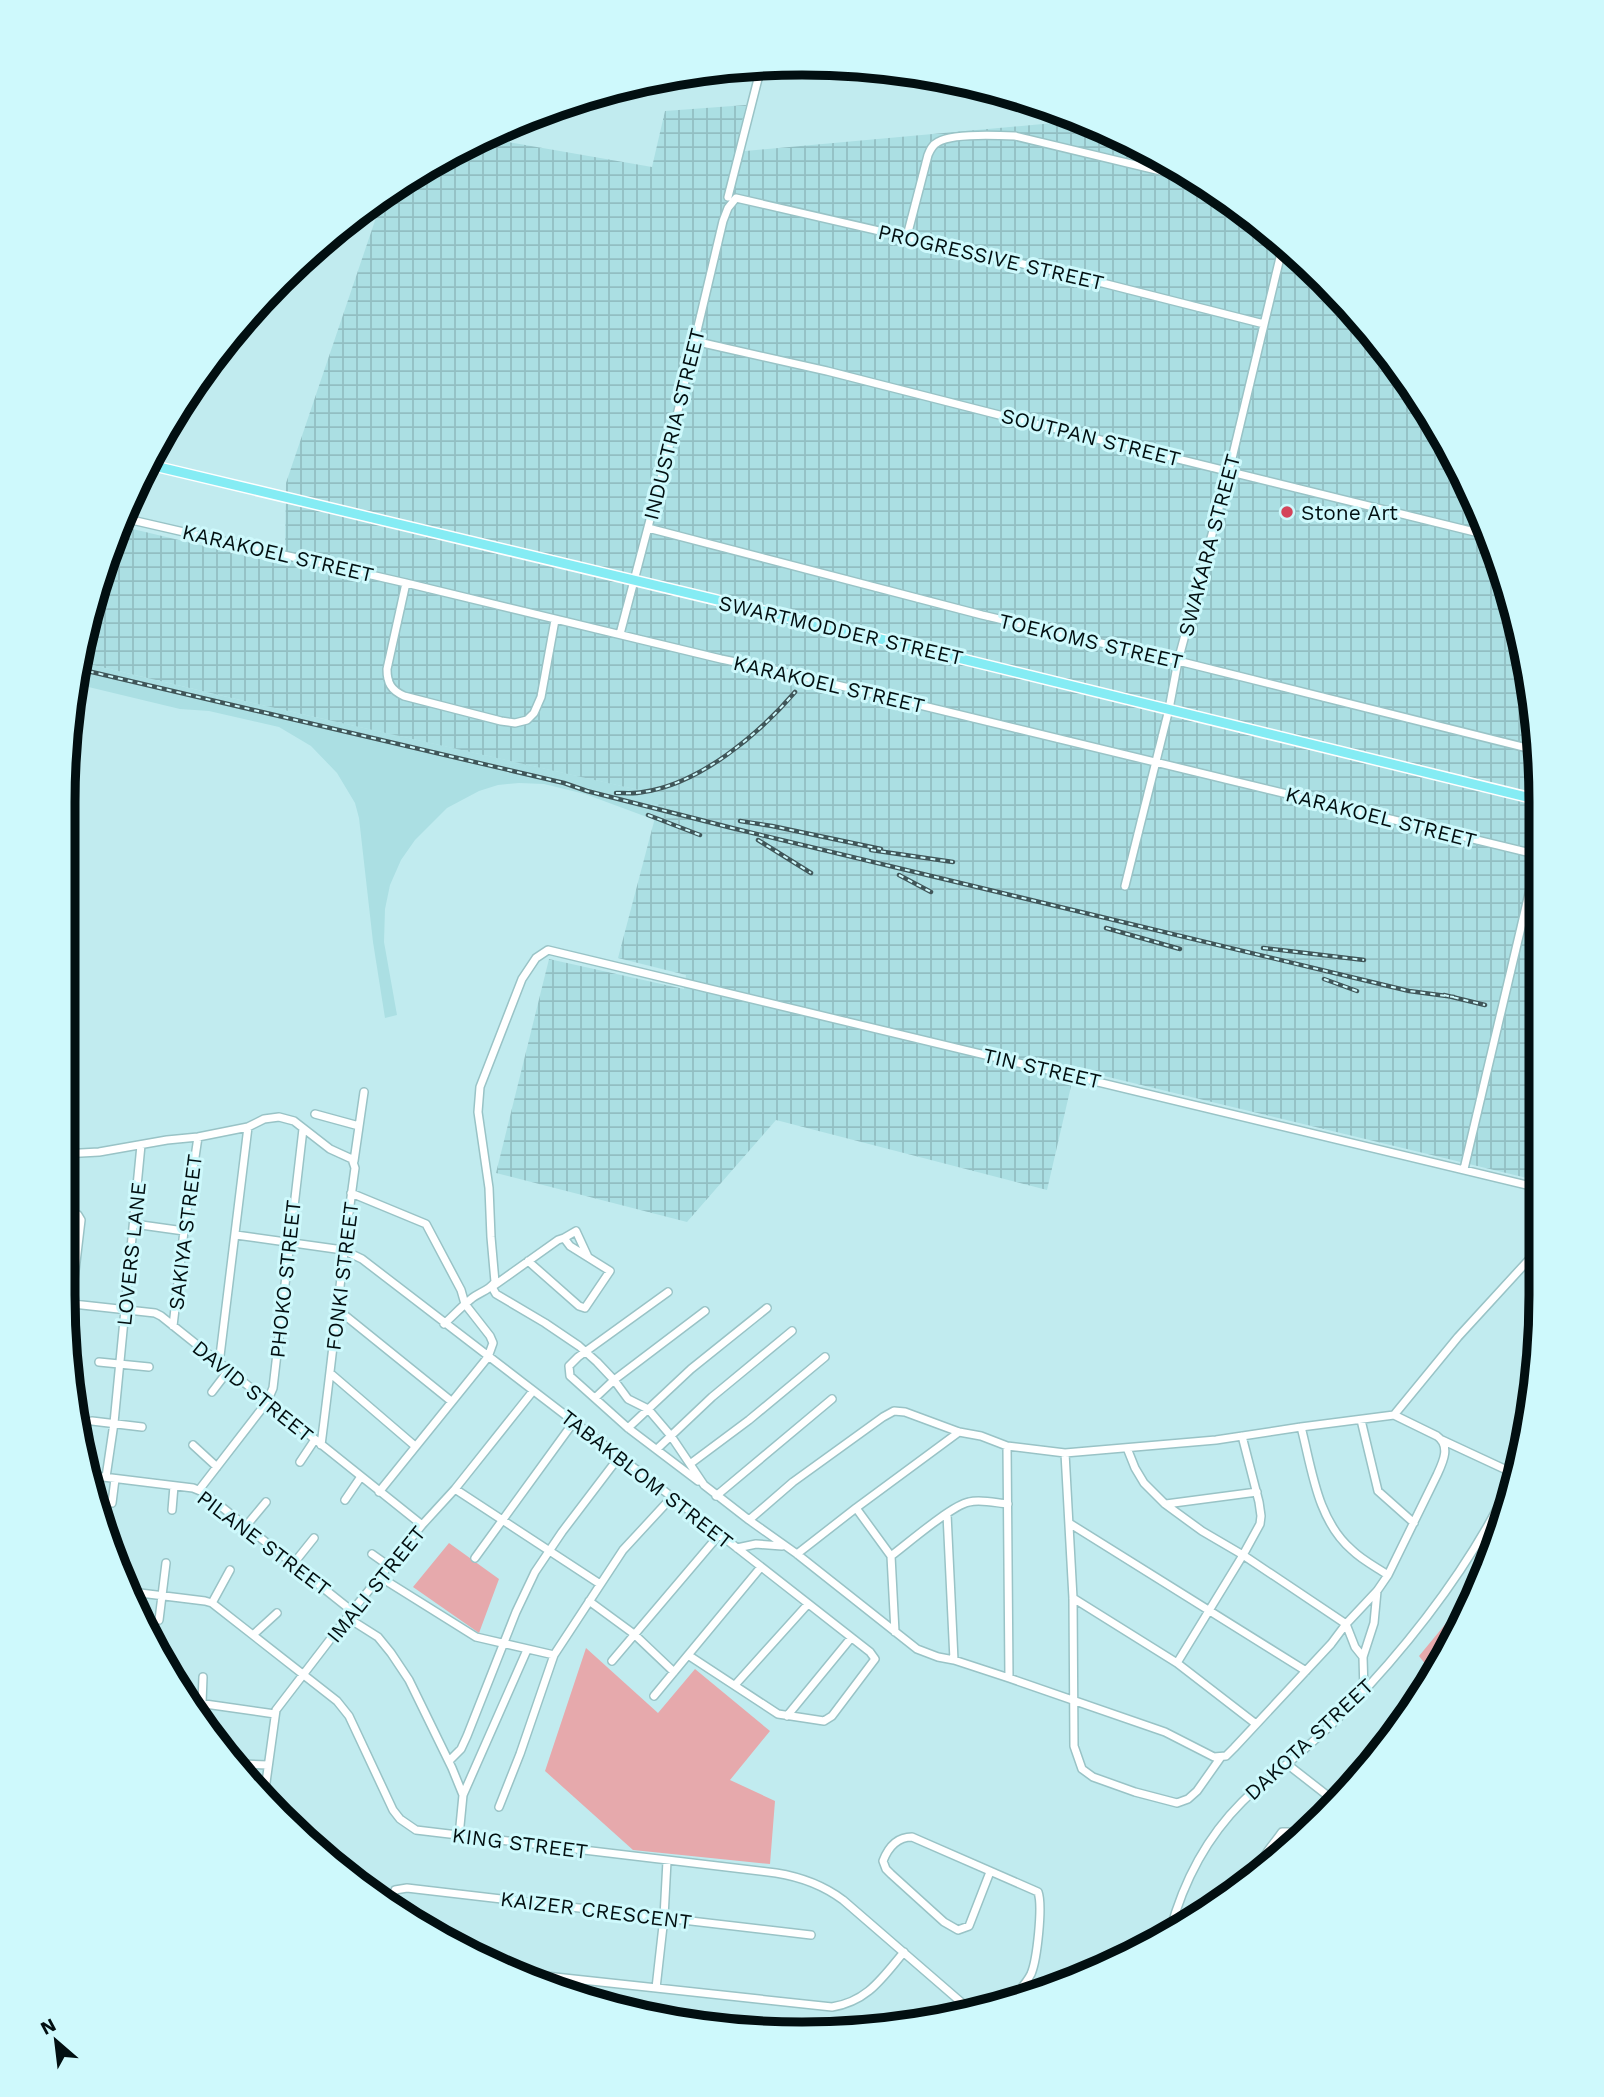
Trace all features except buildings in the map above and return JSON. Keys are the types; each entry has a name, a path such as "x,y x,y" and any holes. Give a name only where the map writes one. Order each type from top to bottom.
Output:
{"main road":[{"name":"SWARTMODDER STREET","path":"158,467 1529,797"}],"street":[{"path":"728,197 759,77"},
{"path":"907,236 928,155 932,146 943,140 1014,136 1162,171"},
{"name":"PROGRESSIVE STREET","path":"725,214 736,198 741,199 907,236 1264,324"},
{"name":"INDUSTRIA STREET","path":"620,634 725,214"},
{"name":"SWAKARA STREET","path":"1125,886 1169,709 1178,661 1229,471 1280,256"},
{"name":"SOUTPAN STREET","path":"694,341 827,371 1476,532"},
{"name":"KARAKOEL STREET","path":"133,520 407,583 1529,853"},
{"name":"TOEKOMS STREET","path":"648,528 982,615 1526,748"},
{"path":"407,583 387,669 391,688 404,696 501,721 521,722 534,713 541,696 555,620"},
{"path":"1464,1169 1529,893"},
{"name":"TIN STREET","path":"492,1287 495,1278 489,1188 478,1112 480,1087 522,979 536,958 548,950 1529,1185"},
{"name":"FONKI STREET","path":"318,1443 330,1373 363,1092"},
{"path":"315,1114 359,1126"},
{"path":"75,1153 198,1137 248,1127 264,1119 279,1117 290,1119 334,1152 354,1161"},
{"path":"219,1364 248,1127"},
{"name":"PHOKO STREET","path":"199,1490 267,1402 274,1383 289,1242 305,1131"},
{"name":"SAKIYA STREET","path":"173,1326 198,1137"},
{"name":"LOVERS LANE","path":"106,1477 114,1423 142,1145"},
{"path":"351,1193 426,1224 461,1290 465,1304 492,1339 493,1346 488,1357 379,1492"},
{"path":"75,1214 80,1217 75,1253"},
{"path":"134,1224 184,1231"},
{"path":"444,1324 477,1294 492,1287 576,1231 590,1260"},
{"path":"236,1236 343,1250"},
{"path":"528,1261 579,1306 585,1308 610,1271 570,1246 564,1238"},
{"name":"TABAKBLOM STREET","path":"343,1250 362,1259 672,1497 870,1652 875,1659 829,1719 824,1721 787,1716"},
{"path":"1394,1415 1458,1337 1529,1260"},
{"path":"492,1287 496,1294 545,1322 586,1352 614,1380 628,1399 648,1409 671,1436 704,1485"},
{"path":"668,1292 572,1362 569,1366 570,1376 628,1427 716,1496 797,1554 925,1653 1009,1678 1165,1732 1206,1754 1221,1757 1226,1756 1306,1671 1377,1591 1388,1575 1443,1460 1445,1449 1442,1439"},
{"name":"DAVID STREET","path":"75,1305 155,1313 422,1525"},
{"path":"628,1427 691,1369 767,1308"},
{"path":"337,1309 451,1401"},
{"path":"595,1398 614,1380 705,1311"},
{"path":"657,1449 712,1397 792,1331"},
{"path":"690,1464 825,1357"},
{"path":"99,1362 149,1367"},
{"path":"212,1392 228,1371"},
{"path":"330,1373 415,1446"},
{"name":"IMALI STREET","path":"266,1784 275,1714 279,1705 533,1391"},
{"path":"716,1496 832,1399"},
{"path":"749,1520 793,1482 894,1411 905,1412 1007,1447 1065,1453 1242,1436 1394,1415 1507,1470"},
{"path":"1361,1420 1378,1492 1414,1523"},
{"path":"92,1421 142,1427"},
{"path":"475,1558 573,1423"},
{"path":"1301,1426 1321,1504 1328,1520 1349,1548 1388,1575"},
{"path":"797,1554 959,1432"},
{"path":"1177,1663 1244,1555 1261,1519 1257,1492 1242,1436"},
{"path":"300,1462 318,1443"},
{"path":"193,1445 217,1467"},
{"path":"1007,1447 1009,1678"},
{"path":"1127,1448 1144,1483 1165,1504 1346,1624 1355,1647 1363,1657"},
{"path":"1065,1453 1073,1598 1074,1746 1082,1769 1093,1777 1177,1803 1188,1799 1197,1791 1221,1757"},
{"path":"449,1761 461,1749 525,1593 548,1551 619,1457"},
{"name":"PILANE STREET","path":"98,1476 199,1490 294,1563 377,1637 410,1679 463,1795"},
{"path":"345,1500 360,1478"},
{"path":"112,1503 115,1479"},
{"path":"172,1510 174,1486"},
{"path":"455,1489 600,1584"},
{"path":"1165,1504 1257,1492"},
{"path":"499,1807 554,1655 623,1550 672,1497"},
{"path":"246,1526 267,1502"},
{"path":"891,1556 947,1514 969,1502 1008,1504"},
{"path":"856,1508 891,1556 895,1632"},
{"path":"947,1514 954,1660"},
{"name":"DAKOTA STREET","path":"1174,1918 1189,1875 1217,1832 1242,1802 1338,1718 1364,1691 1456,1576 1495,1514"},
{"path":"1069,1523 1306,1671"},
{"path":"612,1661 719,1535"},
{"path":"294,1563 314,1538"},
{"path":"737,1548 756,1544 786,1546"},
{"path":"372,1554 389,1566"},
{"path":"159,1620 166,1563"},
{"path":"654,1696 761,1567"},
{"path":"212,1603 230,1570"},
{"path":"380,1577 468,1633 503,1645 554,1655"},
{"path":"1364,1691 1363,1657 1374,1623 1377,1591"},
{"name":"KING STREET","path":"140,1593 212,1603 337,1701 345,1711 390,1805 400,1819 416,1830 776,1873 807,1880 843,1900 963,2004"},
{"path":"1073,1598 1177,1663 1256,1724"},
{"path":"589,1601 634,1634 674,1672"},
{"path":"735,1685 808,1604"},
{"path":"254,1634 276,1613"},
{"path":"688,1655 772,1711 787,1716 851,1638"},
{"path":"459,1836 463,1795 527,1650"},
{"path":"203,1677 202,1703 275,1714"},
{"path":"248,1764 268,1765"},
{"path":"1287,1764 1328,1795"},
{"path":"1267,1853 1282,1832 1290,1833"},
{"path":"990,1872 969,1926 958,1930 944,1922 891,1874 883,1861 892,1844 907,1837 1034,1890 1040,1894 1041,1907 1034,1964 1029,1978 1021,1988"},
{"path":"656,1988 667,1861"},
{"name":"KAIZER CRESCENT","path":"393,1896 395,1891 407,1888 810,1935"},
{"path":"552,1977 832,2007 854,2002 869,1992 904,1952"}],"shaded area":[{"path":"746,105 735,152 1058,123 1123,150 1165,173 1244,225 1316,288 1379,360 1406,398 1454,481 1490,568 1515,660 1523,707 1529,802 1529,1179 1075,1069 1047,1190 776,1120 687,1222 496,1173 549,959 684,989 686,975 618,958 661,795 88,664 100,614 129,528 285,565 286,483 378,212 439,173 502,141 652,167 665,111"},
{"path":"88,664 662,795 655,820 585,794 544,784 498,785 479,791 447,808 415,840 401,860 390,885 385,909 384,942 397,1015 385,1018 373,942 359,818 355,803 337,773 311,746 279,727 209,711 180,709 85,686"},
{"path":"449,1543 499,1579 479,1633 413,1587"},
{"path":"1456,1611 1426,1666 1419,1656"},
{"path":"586,1648 658,1713 695,1669 770,1731 730,1780 775,1801 770,1864 633,1850 545,1771"}],"railway":[{"path":"87,671 564,783 732,828 1409,991 1454,997"},
{"path":"616,793 640,793 664,787 707,768 746,740 795,692"},
{"path":"648,815 700,835"},
{"path":"740,821 881,849"},
{"path":"758,840 811,873"},
{"path":"871,850 953,862"},
{"path":"899,875 931,892"},
{"path":"1106,928 1180,949"},
{"path":"1263,948 1364,960"},
{"path":"1324,979 1357,991"},
{"path":"1444,995 1485,1005"}],"place":[{"name":"Stone Art","path":"1287,512"}]}
